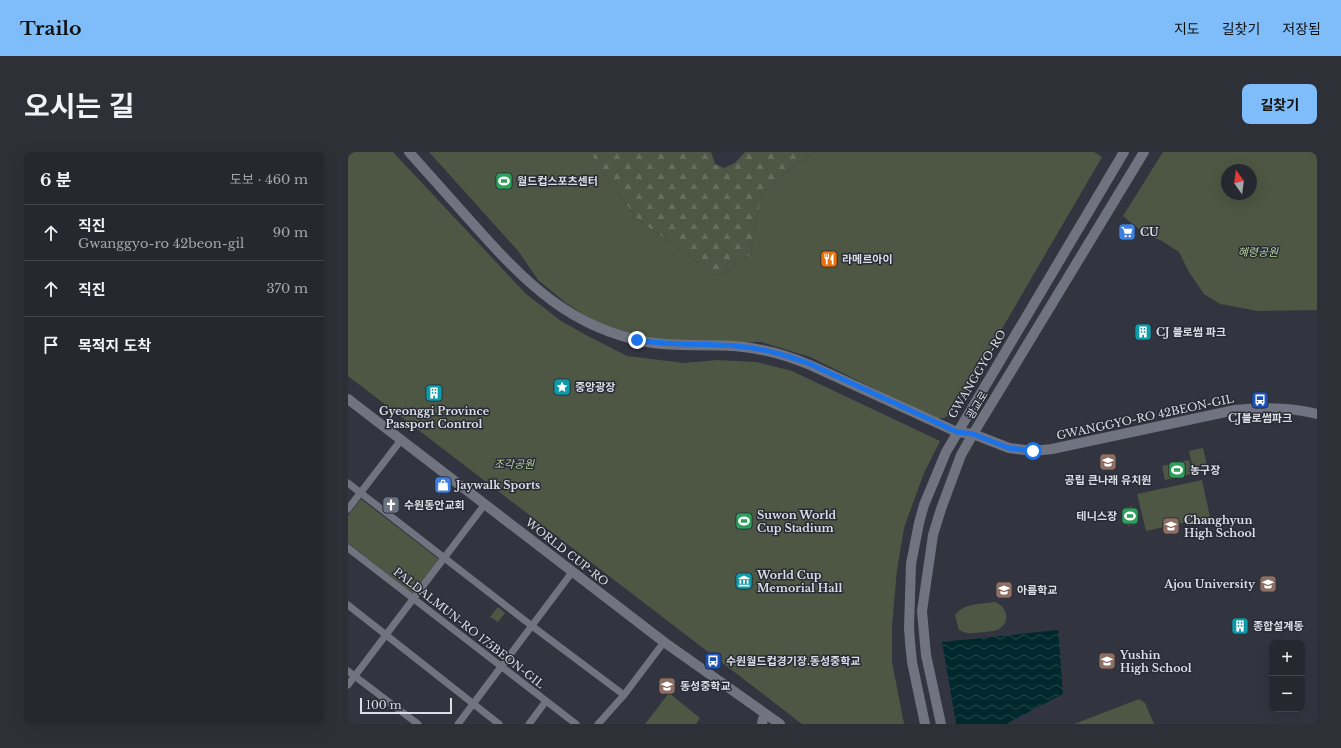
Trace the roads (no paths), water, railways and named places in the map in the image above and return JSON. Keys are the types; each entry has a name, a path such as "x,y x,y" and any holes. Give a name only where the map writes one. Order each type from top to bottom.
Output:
{"street":[{"name":"GWANGGYO-RO 42BEON-GIL","path":"408,152 508,262 549,299 573,315 612,332 648,342 680,345 735,346 766,350 786,356 810,364 957,432 973,434 1009,448 1033,451 1052,449 1235,410 1257,408 1300,409 1317,414"},
{"name":"GWANGGYO-RO","path":"925,724 912,662 909,636 912,564 919,523 924,505 946,452 957,432 1124,152"},
{"name":"광교로","path":"941,724 926,655 922,611 933,535 941,508 961,455 1144,152"},
{"name":"WORLD CUP-RO","path":"348,399 664,642 745,700 765,722"},
{"path":"348,509 401,440"},
{"path":"348,483 532,626 624,694"},
{"path":"348,685 485,504"},
{"name":"PALDALMUN-RO 175BEON-GIL","path":"348,548 576,724"},
{"path":"458,724 573,571"},
{"path":"348,605 499,724"},
{"path":"598,724 624,694 664,642"},
{"path":"348,671 413,723"},
{"path":"745,700 780,724"},
{"path":"529,724 546,701"}],"water":[{"path":"1058,630 1063,694 1006,724 956,724 942,642"}],"place":[{"name":"월드컵스포츠센터","path":"504,181"},
{"name":"CU","path":"1127,232"},
{"name":"라메르아이","path":"829,259"},
{"name":"CJ 블로썸 파크","path":"1143,332"},
{"name":"중앙광장","path":"562,387"},
{"name":"Gyeonggi Province Passport Control","path":"434,393"},
{"name":"CJ블로썸파크","path":"1260,400"},
{"name":"공립 큰나래 유치원","path":"1108,462"},
{"name":"농구장","path":"1177,470"},
{"name":"Jaywalk Sports","path":"443,485"},
{"name":"수원동안교회","path":"391,505"},
{"name":"테니스장","path":"1130,516"},
{"name":"Suwon World Cup Stadium","path":"744,521"},
{"name":"Changhyun High School","path":"1171,526"},
{"name":"World Cup Memorial Hall","path":"744,581"},
{"name":"Ajou University","path":"1268,584"},
{"name":"아름학교","path":"1004,590"},
{"name":"종합설계동","path":"1240,626"},
{"name":"수원월드컵경기장.동성중학교","path":"713,661"},
{"name":"Yushin High School","path":"1107,661"},
{"name":"동성중학교","path":"667,686"}],"park label":[{"name":"혜령공원","path":"1258,252"},
{"name":"조각공원","path":"514,464"}]}
